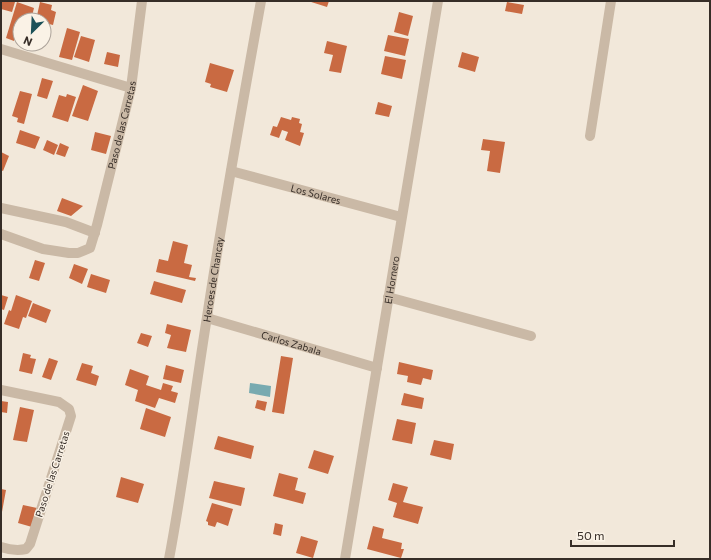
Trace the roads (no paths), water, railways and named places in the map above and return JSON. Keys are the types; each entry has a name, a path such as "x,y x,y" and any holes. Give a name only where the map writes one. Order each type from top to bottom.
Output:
{"street":[{"name":"Paso de las Carretas","path":"1,234 43,249 78,254 90,248 131,88 142,1"},
{"name":"Heroes de Chancay","path":"169,559 180,500 206,318 261,1"},
{"name":"El Hornero","path":"345,559 438,1"},
{"path":"590,136 612,1"},
{"path":"1,49 131,88"},
{"name":"Los Solares","path":"231,171 402,217"},
{"path":"1,208 66,222 95,233"},
{"path":"388,297 531,336"},
{"name":"Carlos Zabala","path":"206,318 377,368"},
{"name":"Paso de las Carretas","path":"1,390 59,402 69,410 71,416 30,544 26,549 13,551 1,547"}],"water":[{"path":"250,383 271,386 270,397 249,393"}]}
